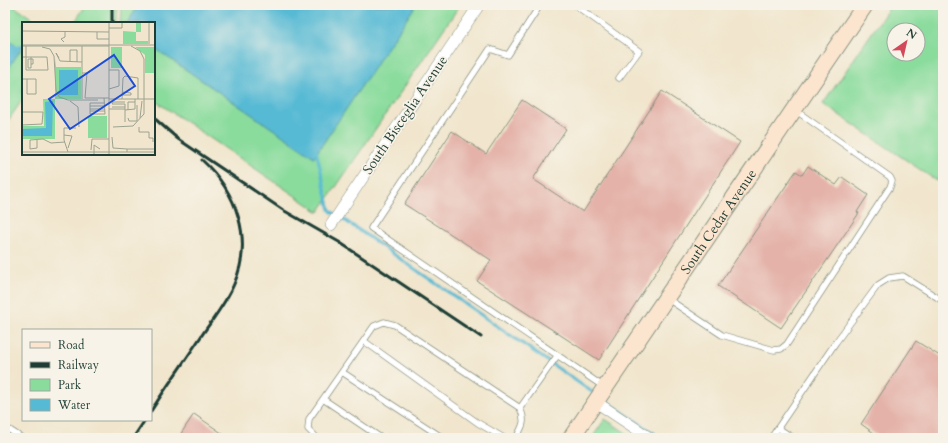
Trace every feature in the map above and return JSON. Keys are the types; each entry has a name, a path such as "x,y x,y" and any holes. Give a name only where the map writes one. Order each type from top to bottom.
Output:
{"main road":[{"name":"South Cedar Avenue","path":"571,438 866,5"}],"street":[{"name":"South Bisceglia Avenue","path":"331,225 480,5"},
{"path":"596,402 650,438"}],"lane":[{"path":"540,5 508,55 490,49 372,228 605,388"},
{"path":"575,5 639,51 619,78"},
{"path":"667,298 722,335 774,350 781,349 787,344 890,187 892,181 890,177 795,109"},
{"path":"771,438 836,342 878,285 889,278 903,276 943,302"},
{"path":"317,438 308,429 309,419 374,326 384,322 394,325 520,408 525,419 523,427 516,438"},
{"path":"364,341 478,423 504,438"},
{"path":"520,408 557,356"},
{"path":"342,372 443,438"},
{"path":"323,399 381,438"},
{"path":"5,427 22,438"},
{"path":"778,428 793,438"}],"green space":[{"path":"5,5 12,5 38,22 22,22 22,100 5,125"},
{"path":"86,5 117,5 116,22 75,22"},
{"path":"121,5 460,5 319,212 155,101 155,22 120,22"},
{"path":"891,5 943,5 943,173 937,181 823,104"},
{"path":"605,419 634,438 592,438"}],"water":[{"path":"139,5 416,5 314,157 155,49 155,22 128,22"},
{"path":"5,39 22,48 5,73"}],"building":[{"path":"662,91 740,142 599,360 477,281 491,260 404,204 452,131 486,154 522,100 566,129 533,179 583,212"},
{"path":"808,166 836,185 842,177 868,195 857,212 859,213 781,328 718,286 796,171 802,175"},
{"path":"916,341 943,358 943,438 881,438 861,424"},
{"path":"194,414 229,438 178,438"}],"waterway":[{"path":"15,47 22,45"},
{"path":"316,150 330,210 335,214"},
{"path":"340,217 595,394"},
{"path":"603,399 661,438"}],"railway":[{"path":"112,5 112,22"},
{"path":"155,119 178,139 283,210 339,242 481,337"},
{"path":"152,409 223,305 231,291 240,267 242,233 238,217 224,186 214,172 202,160"},
{"path":"133,438 144,421"}]}
